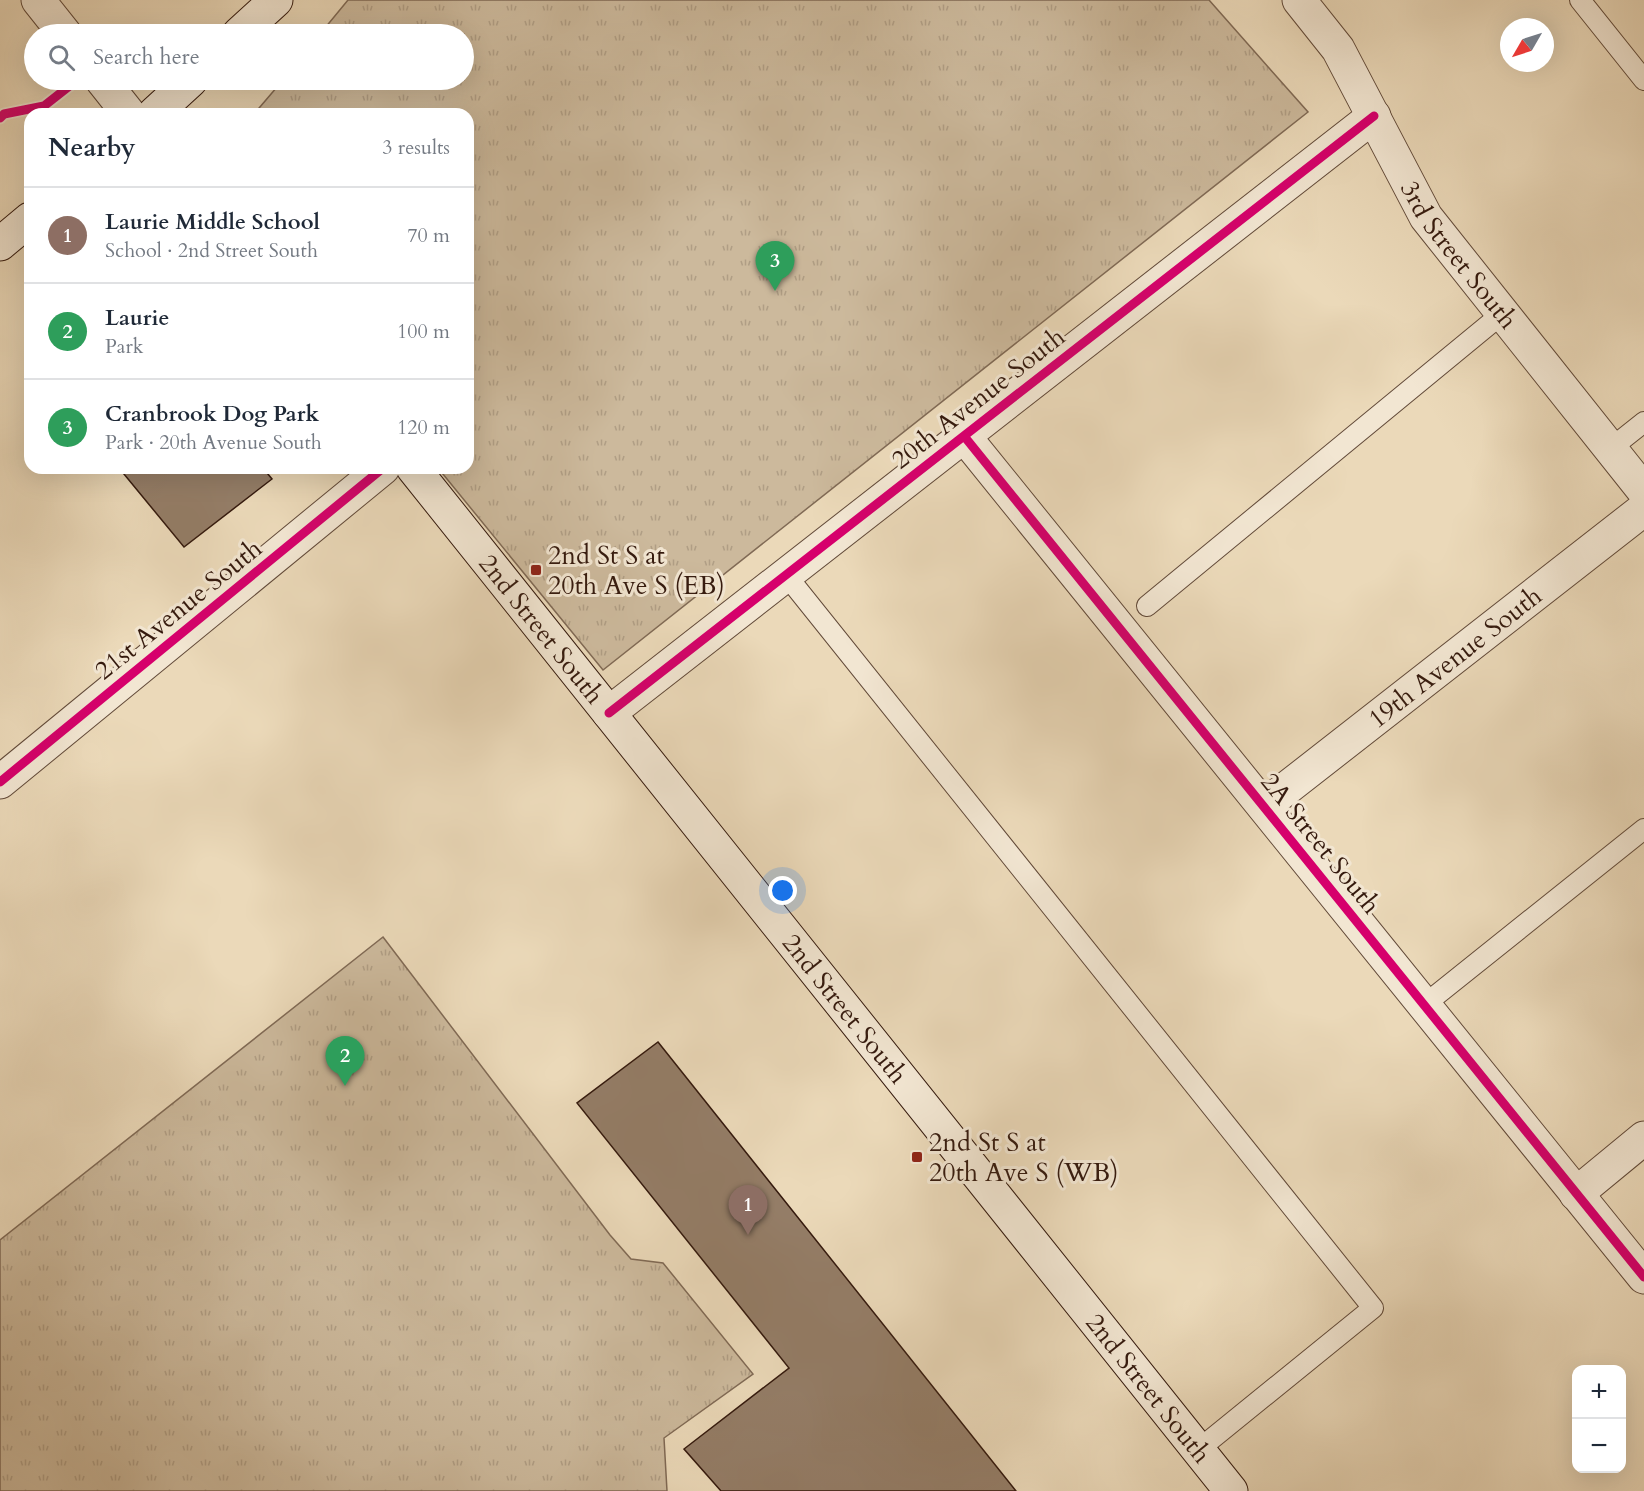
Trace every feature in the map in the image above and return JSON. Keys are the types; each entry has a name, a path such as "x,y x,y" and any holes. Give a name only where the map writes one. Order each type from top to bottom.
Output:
{"street":[{"path":"38,0 57,24"},
{"path":"250,24 276,0"},
{"name":"3rd Street South","path":"1299,0 1338,49 1426,217 1644,491"},
{"path":"110,90 124,108"},
{"path":"161,108 180,90"},
{"name":"20th Avenue South","path":"609,713 1374,116"},
{"path":"0,244 24,224"},
{"name":"2A Street South","path":"964,436 1644,1277"},
{"name":"21st Avenue South","path":"0,782 376,474"},
{"name":"2nd Street South","path":"418,474 1231,1491"},
{"name":"19th Avenue South","path":"1264,806 1644,509"},
{"path":"1576,1194 1644,1138"}],"lane":[{"path":"1580,0 1644,80"},
{"path":"1147,606 1503,314"},
{"path":"1610,449 1644,422"},
{"path":"786,575 1373,1308 1198,1450"},
{"path":"1424,1005 1644,830"}],"green space":[{"path":"348,0 1209,0 1308,112 603,670 443,474 474,474 474,108 259,108 274,90 474,90 474,24 328,24"},
{"path":"383,937 610,1235 631,1259 663,1263 753,1374 664,1438 667,1491 0,1491 0,1240"}],"building":[{"path":"124,474 268,474 272,479 184,547"},
{"path":"658,1042 1016,1491 721,1491 684,1449 789,1368 577,1103"}],"cycle path":[{"path":"34,108 44,106 64,90"},
{"path":"0,118 4,114 24,110"},
{"path":"609,713 1374,116"},
{"path":"964,436 1644,1277"},
{"path":"0,782 376,474"}],"place":[{"name":"Cranbrook Dog Park","path":"775,291"},
{"name":"2nd St S at 20th Ave S (EB)","path":"536,570"},
{"name":"Laurie","path":"345,1086"},
{"name":"2nd St S at 20th Ave S (WB)","path":"917,1157"},
{"name":"Laurie Middle School","path":"748,1235"}]}
